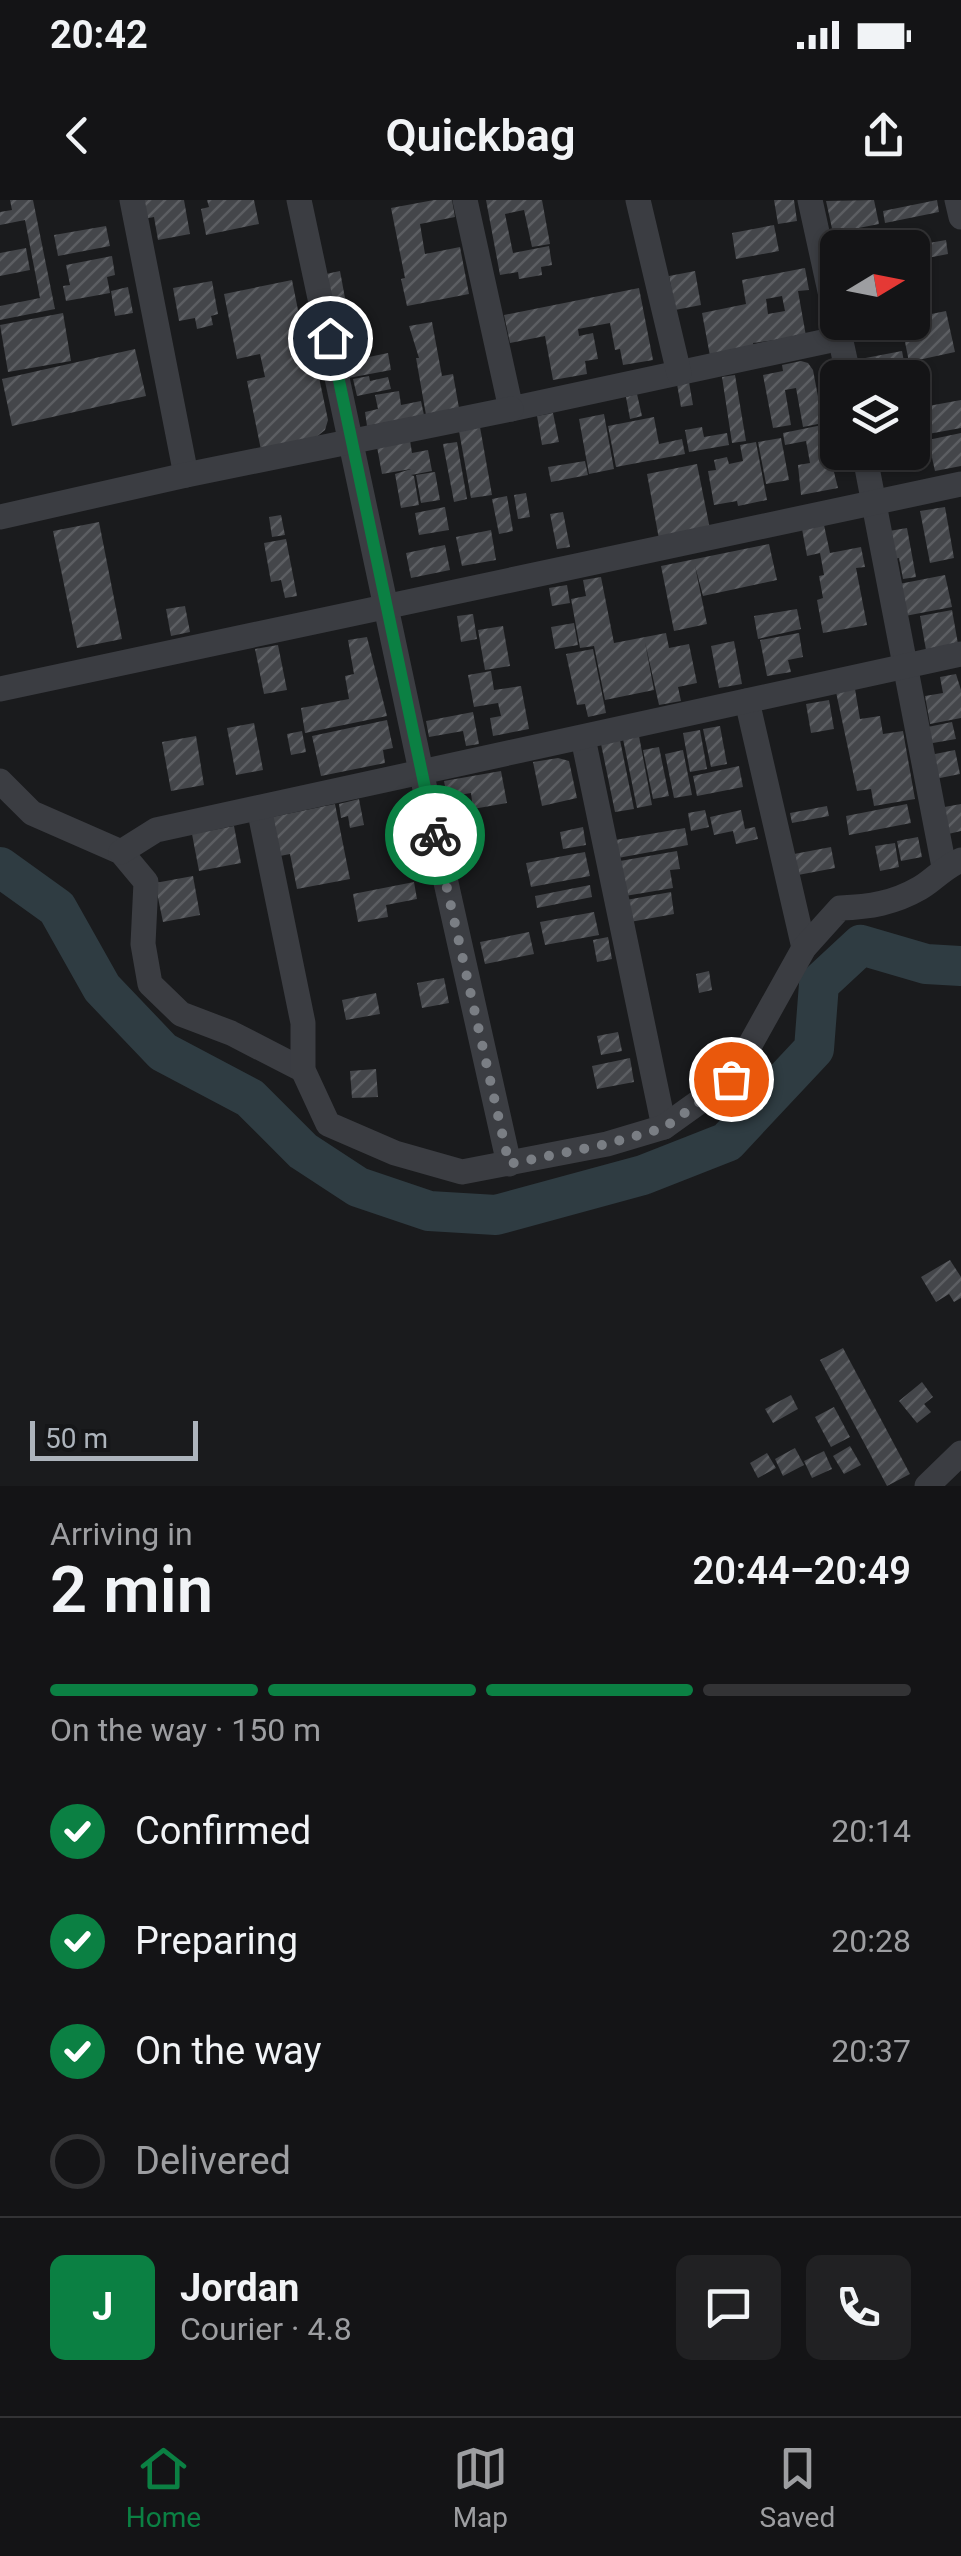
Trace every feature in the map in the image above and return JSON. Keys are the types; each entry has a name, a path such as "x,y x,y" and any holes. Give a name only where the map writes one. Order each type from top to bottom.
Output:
{"street":[{"path":"132,200 186,475"},
{"path":"299,200 509,1164"},
{"path":"464,200 511,408"},
{"path":"638,200 679,372"},
{"path":"810,200 820,246"},
{"path":"958,200 961,217"},
{"path":"0,517 831,340"},
{"path":"259,808 303,1022 303,1070 328,1124 395,1154 462,1172 607,1144 664,1128 731,1079 804,948 840,908 876,907 923,886 953,863 905,665 868,470"},
{"path":"0,690 386,604 961,484"},
{"path":"120,852 156,830 961,654"},
{"path":"747,700 804,948"},
{"path":"583,738 664,1128"},
{"path":"0,781 32,812 120,852 146,882 143,944 150,984 181,1014 231,1033 303,1070"},
{"path":"928,1486 961,1453"}],"building":[{"path":"10,200 33,200 55,309 0,320 0,306 40,298 25,220 0,225 0,212 12,210"},
{"path":"137,200 184,200 190,234 158,240 154,217 144,219"},
{"path":"207,200 254,200 259,224 206,235 201,209 209,207"},
{"path":"452,200 455,217 420,224 425,254 460,247 469,294 407,306 391,208"},
{"path":"486,200 542,200 550,244 532,247 524,210 505,214 513,253 549,246 552,265 541,267 542,275 519,279 518,272 500,275"},
{"path":"774,200 794,200 797,221 778,224"},
{"path":"874,200 879,224 832,230 826,201"},
{"path":"937,200 939,212 885,223 883,211"},
{"path":"774,225 779,251 736,259 732,233"},
{"path":"106,226 110,246 58,256 54,235"},
{"path":"946,240 948,254 930,258 930,243"},
{"path":"26,248 30,270 0,276 0,253"},
{"path":"112,256 115,275 107,277 110,293 66,301 63,286 70,285 66,265"},
{"path":"805,268 809,290 798,291 806,336 753,343 754,348 710,356 702,313 746,304 742,280","holes":["782,296 785,311 768,314 766,299"]},
{"path":"340,271 345,298 331,301 326,274"},
{"path":"695,271 701,305 675,310 669,276"},
{"path":"292,280 305,345 312,344 328,420 325,430 315,438 261,450 247,381 265,377 260,354 237,359 224,294"},
{"path":"212,281 218,314 211,316 213,325 197,329 195,318 179,321 173,288"},
{"path":"128,287 133,313 115,316 111,291"},
{"path":"639,288 653,360 623,365 620,349 615,350 610,323 578,329 579,336 593,333 598,359 585,361 587,374 553,380 545,336 510,343 504,315"},
{"path":"946,311 955,352 909,360 905,340 930,340 930,314"},
{"path":"63,313 71,361 8,372 0,325"},
{"path":"432,322 442,376 453,374 459,408 426,415 419,358 409,326"},
{"path":"135,349 146,396 12,426 2,379"},
{"path":"902,351 904,360 855,360"},
{"path":"388,353 391,370 343,379 340,363"},
{"path":"801,361 813,370 820,424 803,427 796,388 785,390 791,425 773,428 763,375 783,371 782,365"},
{"path":"735,375 746,441 732,443 722,377"},
{"path":"369,376 370,381 388,377 391,389 357,396 353,379"},
{"path":"689,382 693,405 681,407 677,384"},
{"path":"399,391 401,405 421,401 424,415 367,426 365,412 378,409 375,395"},
{"path":"637,394 642,416 630,419 626,397"},
{"path":"961,400 961,428 930,434 930,406"},
{"path":"553,413 559,442 542,445 537,416"},
{"path":"604,414 614,469 589,474 579,419"},
{"path":"654,417 659,444 682,439 685,454 616,467 608,426"},
{"path":"820,425 820,470 833,470 838,488 801,495 798,465 810,463 806,441 785,445 783,433"},
{"path":"480,427 492,495 471,498 459,431"},
{"path":"702,427 704,437 727,433 729,445 689,452 685,430"},
{"path":"961,433 961,466 935,471 930,440"},
{"path":"781,438 789,480 766,484 758,442"},
{"path":"410,440 412,453 428,450 432,471 411,475 419,505 401,508 395,474 411,469 382,474 377,447"},
{"path":"457,442 467,499 454,502 443,444"},
{"path":"756,442 767,500 738,506 737,501 714,505 708,471 716,470 714,460 727,457 729,464 743,461 740,445"},
{"path":"585,461 588,475 551,482 548,467"},
{"path":"697,464 710,529 659,539 647,474"},
{"path":"435,472 440,500 421,503 416,475"},
{"path":"526,493 530,517 518,519 514,495"},
{"path":"507,496 513,531 499,534 492,499"},
{"path":"445,507 449,530 419,535 415,513"},
{"path":"945,507 954,558 930,563 920,511"},
{"path":"563,512 570,547 557,549 550,514"},
{"path":"281,515 285,535 272,537 269,517"},
{"path":"99,522 122,639 77,648 53,531"},
{"path":"824,525 830,553 861,547 865,567 856,568 867,625 823,633 817,600 823,598 820,553 807,556 802,529"},
{"path":"907,528 916,577 903,579 899,558 894,559 889,531"},
{"path":"491,530 496,560 462,566 456,537"},
{"path":"286,539 297,596 285,598 281,580 271,582 264,543"},
{"path":"769,544 777,580 703,596 695,566 707,624 674,631 661,566"},
{"path":"445,545 450,570 411,578 406,553"},
{"path":"945,575 952,607 905,616 899,584"},
{"path":"601,577 614,643 666,633 669,648 689,644 697,683 678,687 681,701 659,705 645,642 654,690 605,700 594,646 580,648 571,599 586,596 583,580"},
{"path":"567,585 570,603 552,606 549,588"},
{"path":"185,606 190,632 171,636 166,609"},
{"path":"797,609 801,629 758,639 754,616"},
{"path":"952,610 958,644 926,650 920,616"},
{"path":"473,614 477,639 461,642 457,616"},
{"path":"574,623 578,645 555,649 551,627"},
{"path":"503,626 510,666 485,670 478,630"},
{"path":"799,633 803,657 788,660 791,672 767,676 760,640"},
{"path":"367,637 387,716 305,733 301,708 349,699 345,676 354,674 348,640"},
{"path":"734,641 742,684 719,688 711,646"},
{"path":"278,645 287,690 264,694 255,649"},
{"path":"593,649 606,713 588,717 585,704 577,705 566,654"},
{"path":"491,671 494,690 521,686 529,729 493,736 490,718 501,716 498,703 474,707 468,675"},
{"path":"956,674 961,690 961,718 930,724 925,696 943,693 940,677"},
{"path":"855,689 860,719 880,716 883,734 903,731 915,799 874,806 871,789 857,791 836,692"},
{"path":"829,700 834,729 811,733 806,704"},
{"path":"473,712 479,744 466,746 463,731 429,737 426,721"},
{"path":"387,720 393,748 383,750 385,763 321,776 312,736"},
{"path":"952,722 956,739 927,744 923,728"},
{"path":"254,723 263,770 236,775 227,728"},
{"path":"720,726 727,764 711,767 703,729"},
{"path":"700,730 707,769 690,772 683,733"},
{"path":"302,731 306,752 291,755 287,734"},
{"path":"196,736 204,785 171,791 162,742"},
{"path":"639,736 652,805 637,808 623,739"},
{"path":"620,740 634,809 615,812 601,744"},
{"path":"659,747 669,796 653,799 643,750"},
{"path":"683,750 692,795 674,798 665,754"},
{"path":"955,750 960,774 935,779 930,755"},
{"path":"558,758 569,761 577,798 542,806 533,762"},
{"path":"739,766 743,787 697,796 693,776"},
{"path":"501,771 507,803 473,809 471,793 447,797 444,781"},
{"path":"359,799 364,825 350,828 348,816 341,818 339,804"},
{"path":"335,804 350,879 297,889 290,854 280,856 272,817"},
{"path":"907,804 911,823 849,835 846,816"},
{"path":"961,804 961,831 944,835 939,808"},
{"path":"827,806 829,816 792,823 790,813"},
{"path":"705,810 709,827 691,831 688,813"},
{"path":"741,810 745,829 755,827 758,839 736,844 733,831 714,835 710,817"},
{"path":"234,826 241,863 199,871 192,834"},
{"path":"583,827 586,845 563,849 560,832"},
{"path":"685,828 688,845 618,858 615,840"},
{"path":"918,837 922,857 901,861 897,841"},
{"path":"895,843 899,867 880,871 875,846"},
{"path":"831,847 835,868 798,875 794,854"},
{"path":"677,851 680,869 670,870 673,888 625,896 620,861"},
{"path":"585,852 590,876 531,887 526,863"},
{"path":"193,876 200,915 163,922 155,883"},
{"path":"414,882 417,899 386,905 388,917 358,922 353,894"},
{"path":"590,885 592,897 537,908 535,896"},
{"path":"671,892 674,914 630,922 626,900"},
{"path":"594,912 599,935 545,945 540,922"},
{"path":"529,932 534,954 485,964 480,942"},
{"path":"608,937 612,959 597,962 593,940"},
{"path":"709,971 712,990 699,993 696,974"},
{"path":"444,978 449,1003 422,1008 417,983"},
{"path":"376,993 380,1014 346,1020 342,1000"},
{"path":"618,1032 622,1051 601,1055 597,1036"},
{"path":"630,1058 634,1082 597,1089 592,1066"},
{"path":"376,1069 378,1097 352,1098 350,1071"},
{"path":"950,1260 961,1277 961,1298 954,1302 949,1294 936,1302 921,1277"},
{"path":"843,1348 910,1474 887,1486 820,1360"},
{"path":"922,1382 933,1397 924,1404 931,1412 917,1423 899,1401"},
{"path":"791,1395 798,1409 773,1423 765,1409"},
{"path":"834,1407 850,1437 831,1447 815,1417"},
{"path":"850,1446 861,1465 844,1474 833,1456"},
{"path":"795,1448 804,1465 783,1476 775,1459"},
{"path":"824,1451 832,1469 812,1478 804,1461"},
{"path":"767,1453 776,1468 758,1478 750,1463"}],"waterway":[{"path":"0,867 57,908 102,988 163,1052 250,1098 303,1151 358,1187 429,1211 496,1215 643,1175 727,1142 814,1049 819,984 861,945 926,964 961,966"}],"way so far":[{"path":"435,835 509,1164 664,1128 731,1079"}],"route":[{"path":"330,338 435,835"}]}
